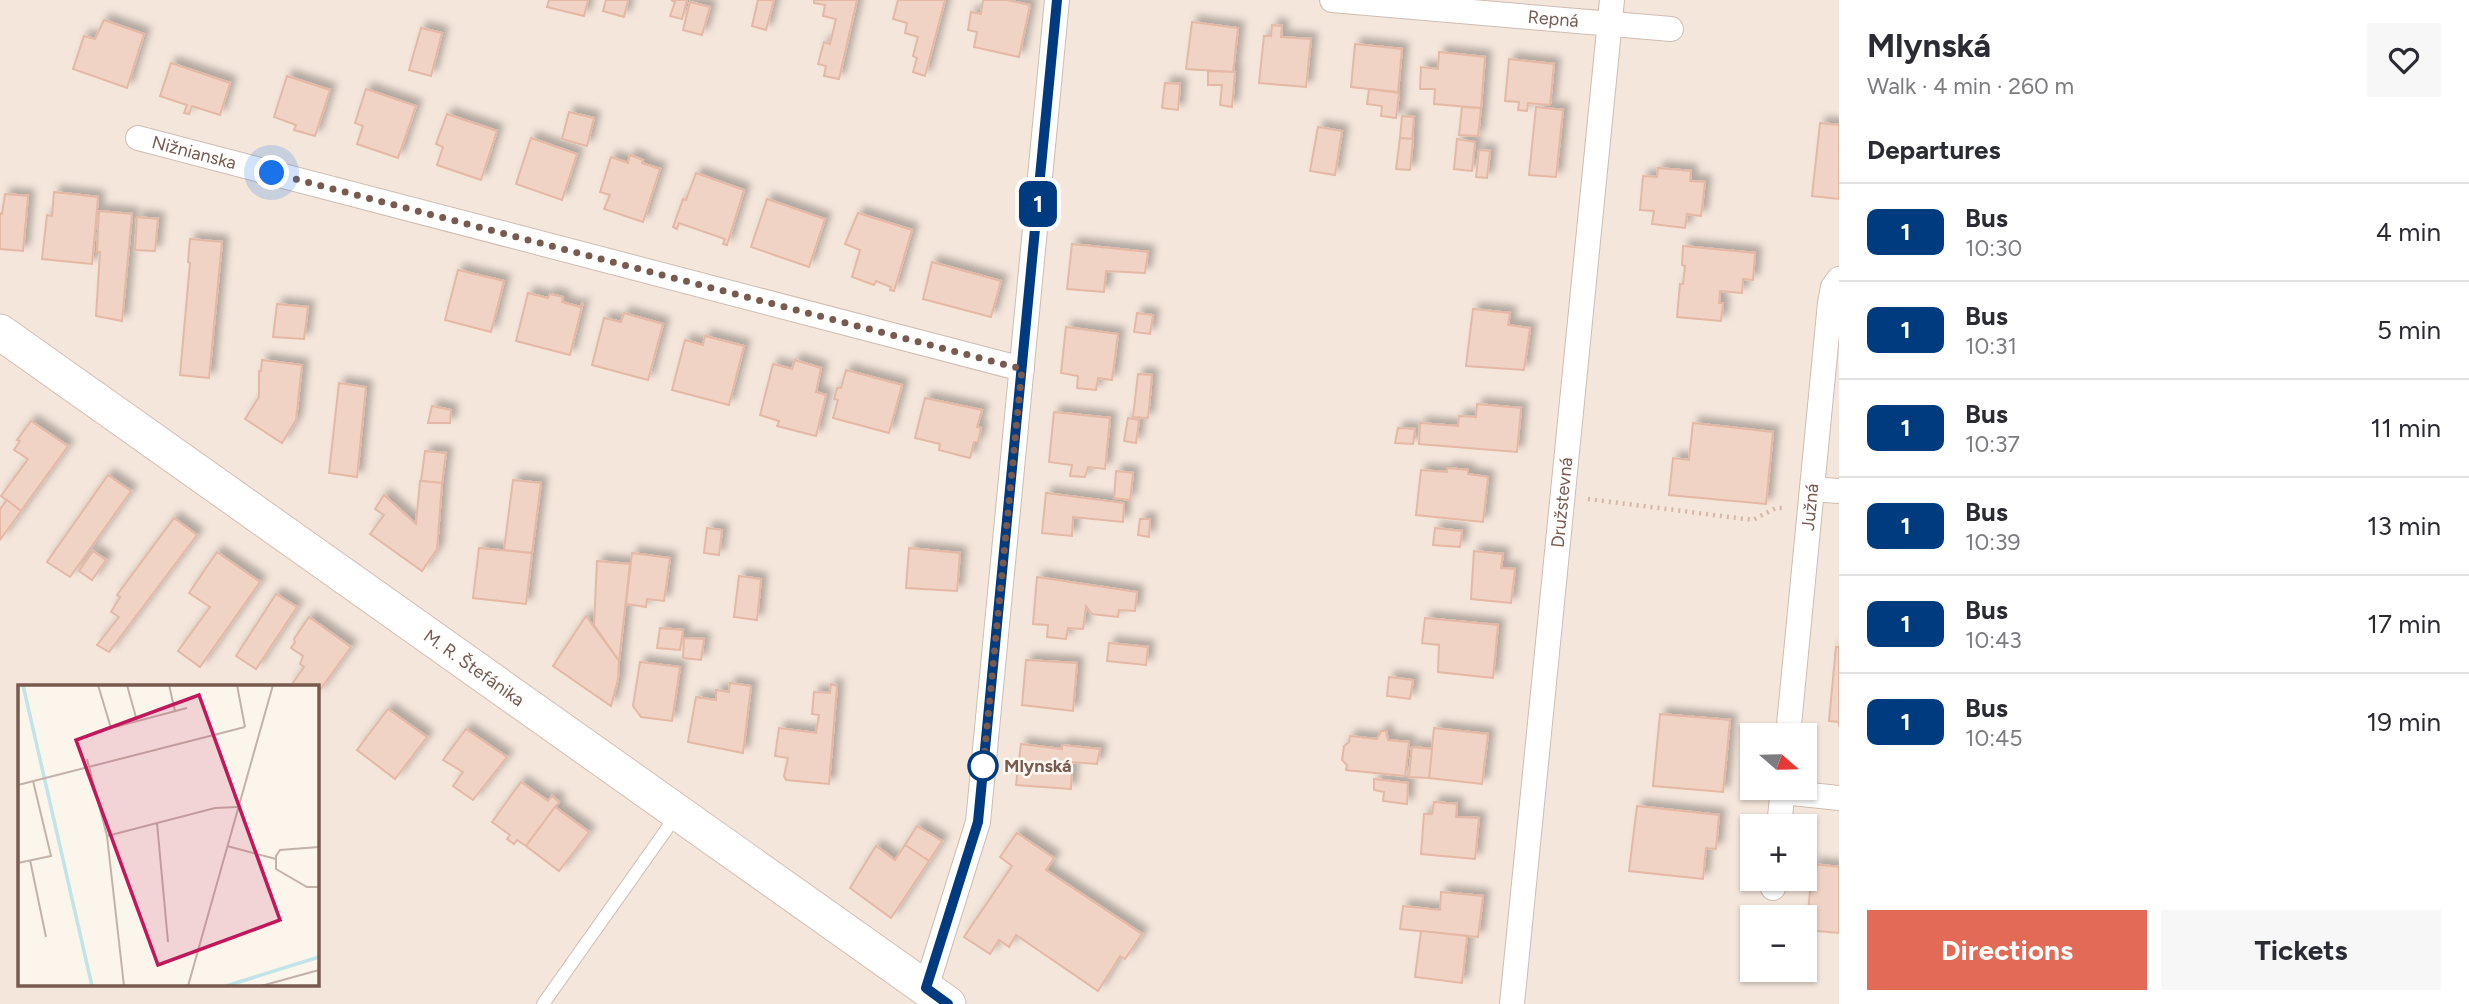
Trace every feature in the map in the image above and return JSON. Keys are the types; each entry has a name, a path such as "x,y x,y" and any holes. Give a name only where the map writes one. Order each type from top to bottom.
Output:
{"street":[{"path":"937,996 978,822 1057,0"},
{"name":"Repná","path":"1332,0 1671,30"},
{"name":"Družstevná","path":"1512,1004 1612,0"},
{"name":"Nižnianska","path":"138,138 1022,369"},
{"name":"Južná","path":"1789,723 1830,303 1833,287 1839,279"},
{"name":"M. R. Štefánika","path":"0,332 937,996"},
{"path":"1811,499 1839,491"},
{"path":"1817,795 1839,798"}],"lane":[{"path":"542,1004 678,813"}],"path":[{"path":"1562,496 1753,520 1776,508 1811,499"}],"shaded area":[{"path":"0,0 1839,0 1839,1004 0,1004"}],"building":[{"path":"549,0 588,0 584,16 547,7"},
{"path":"606,0 628,0 624,17 603,11"},
{"path":"671,0 687,0 682,19 670,16 675,2"},
{"path":"758,0 774,0 766,30 752,26"},
{"path":"814,0 857,0 839,79 824,76 826,66 818,64 824,42 830,44 836,19 823,16 825,5 814,3"},
{"path":"898,0 945,0 925,76 913,72 917,58 913,56 918,37 905,33 907,23 893,19"},
{"path":"983,0 1007,0 1030,5 1019,57 974,47 977,32 968,30 971,12 981,14"},
{"path":"690,2 710,7 702,35 683,30"},
{"path":"104,20 144,34 127,88 73,69 84,36 95,39"},
{"path":"1192,22 1238,28 1233,72 1186,69"},
{"path":"1272,25 1282,26 1281,37 1311,39 1306,87 1259,83 1264,36 1271,36"},
{"path":"421,28 442,33 431,76 409,70"},
{"path":"1355,44 1402,49 1398,92 1351,87"},
{"path":"1439,52 1485,57 1481,108 1434,104 1435,89 1420,89 1421,67 1438,69"},
{"path":"1509,59 1554,64 1550,105 1528,103 1527,111 1518,110 1519,102 1505,101"},
{"path":"171,63 230,83 220,115 192,106 189,114 184,113 187,105 160,96"},
{"path":"1208,71 1235,72 1232,107 1220,105 1222,85 1208,85"},
{"path":"287,76 330,90 315,136 294,130 296,125 274,117"},
{"path":"1165,83 1180,84 1178,110 1162,108"},
{"path":"366,89 416,106 398,158 357,144 363,126 355,123"},
{"path":"1369,89 1399,93 1396,118 1381,116 1382,106 1367,104"},
{"path":"1462,107 1481,108 1478,136 1459,135"},
{"path":"1536,107 1563,110 1556,177 1529,175"},
{"path":"569,112 594,118 587,146 562,139"},
{"path":"447,114 497,131 481,180 437,165 443,147 436,144"},
{"path":"1402,116 1414,117 1412,139 1400,138"},
{"path":"1820,123 1839,125 1839,199 1812,196"},
{"path":"1318,127 1342,131 1335,175 1310,171"},
{"path":"531,138 577,154 562,200 516,184"},
{"path":"1400,138 1413,139 1410,170 1396,169"},
{"path":"1457,139 1475,142 1472,171 1454,169"},
{"path":"1479,150 1490,151 1487,178 1476,177"},
{"path":"630,155 643,160 642,163 660,169 643,222 604,209 610,195 600,192 611,157 628,163"},
{"path":"1658,168 1691,171 1690,181 1705,182 1701,216 1687,214 1685,228 1652,224 1654,211 1640,210 1643,176 1657,177"},
{"path":"696,173 744,190 727,245 723,244 725,239 679,223 677,229 673,227"},
{"path":"54,192 98,197 92,264 42,259 47,215 52,216"},
{"path":"5,194 28,196 23,251 0,249 0,213 2,214"},
{"path":"767,199 825,219 809,267 751,247"},
{"path":"99,211 132,214 122,321 96,316 100,252 97,252"},
{"path":"858,213 912,230 894,291 876,281 874,285 852,277 860,250 845,244"},
{"path":"137,217 158,219 155,251 135,250"},
{"path":"190,239 222,242 209,378 180,375"},
{"path":"1072,244 1148,252 1145,273 1106,271 1104,292 1067,289"},
{"path":"1683,246 1755,253 1753,280 1743,279 1742,293 1720,291 1719,303 1723,303 1721,321 1677,317 1680,284 1683,284 1685,266 1682,265"},
{"path":"932,262 1001,281 991,317 923,299"},
{"path":"458,270 504,281 491,332 445,320"},
{"path":"528,293 548,298 550,294 563,297 562,302 580,307 583,302 570,355 516,341"},
{"path":"277,304 308,307 304,339 273,337"},
{"path":"1473,309 1510,313 1508,325 1530,328 1524,370 1466,366"},
{"path":"624,313 663,324 648,380 592,365 604,318 621,322"},
{"path":"1137,313 1153,315 1150,334 1134,332"},
{"path":"1066,327 1118,334 1112,380 1098,378 1096,390 1077,388 1078,376 1061,373"},
{"path":"705,336 744,346 729,405 672,390 685,340 703,345"},
{"path":"262,360 302,365 296,420 282,443 245,419 259,397 259,371"},
{"path":"795,360 821,368 816,392 826,395 816,436 777,426 779,421 760,415 773,364 792,369"},
{"path":"846,370 902,385 889,433 833,418 838,400 834,399 837,388 841,388"},
{"path":"1138,374 1152,375 1148,418 1133,417"},
{"path":"339,383 366,387 357,477 329,473"},
{"path":"925,398 982,410 977,427 981,428 978,442 974,442 970,458 939,450 940,444 915,438"},
{"path":"1477,404 1521,408 1517,452 1419,444 1420,423 1458,426 1459,416 1476,417"},
{"path":"432,406 451,410 450,423 428,423"},
{"path":"1054,412 1110,418 1105,469 1088,467 1085,477 1070,476 1072,465 1049,462"},
{"path":"1128,418 1139,420 1136,443 1124,441"},
{"path":"31,421 68,446 21,511 1,496 28,459 14,450 20,441 17,440"},
{"path":"1693,423 1773,432 1766,504 1669,495 1673,458 1689,460"},
{"path":"1398,428 1415,429 1413,444 1395,443"},
{"path":"425,451 446,453 442,483 421,481"},
{"path":"1447,468 1468,470 1468,474 1488,477 1483,522 1416,515 1421,470 1447,472"},
{"path":"1116,471 1133,473 1130,500 1114,498"},
{"path":"108,475 131,491 70,577 47,562"},
{"path":"513,480 541,483 532,553 504,550"},
{"path":"420,481 442,483 437,549 422,571 370,534 384,515 375,509 384,495 416,524"},
{"path":"1046,493 1124,503 1123,522 1073,517 1072,536 1042,533"},
{"path":"7,500 21,511 0,540 0,509"},
{"path":"174,518 197,535 109,652 97,645 119,617 111,612 120,597 117,595"},
{"path":"1140,519 1150,519 1149,537 1138,535"},
{"path":"707,528 722,530 719,555 704,553"},
{"path":"1435,528 1462,531 1460,547 1433,545"},
{"path":"479,548 532,553 526,604 473,598"},
{"path":"909,548 960,553 957,591 906,588"},
{"path":"93,551 106,560 92,580 79,571"},
{"path":"1474,551 1503,554 1501,568 1515,569 1511,603 1471,599"},
{"path":"217,552 260,582 200,667 178,651 210,607 189,593"},
{"path":"632,553 670,558 664,601 647,599 646,607 626,604"},
{"path":"597,561 630,564 619,661 594,625"},
{"path":"739,576 761,579 757,620 734,617"},
{"path":"1037,577 1137,592 1135,611 1119,610 1118,617 1092,614 1086,606 1083,629 1068,628 1066,639 1047,637 1048,625 1033,624"},
{"path":"276,594 297,607 256,669 236,656"},
{"path":"586,616 619,661 618,679 611,706 553,666"},
{"path":"309,617 351,647 318,693 318,685 291,685 304,667 300,664 303,656 291,648"},
{"path":"1425,618 1498,625 1493,678 1438,672 1439,645 1422,643"},
{"path":"660,628 683,630 680,650 657,648"},
{"path":"684,638 704,639 701,660 683,658"},
{"path":"1109,643 1148,647 1146,665 1107,661"},
{"path":"1836,647 1839,647 1839,722 1829,721"},
{"path":"1026,660 1077,663 1073,711 1022,705"},
{"path":"640,662 680,667 672,721 641,717 633,706"},
{"path":"1389,677 1413,680 1410,699 1387,696"},
{"path":"730,683 751,686 743,753 688,742 696,697 716,700 716,690 729,692"},
{"path":"831,684 837,686 829,784 786,780 784,776 788,758 775,756 779,728 816,733 819,715 812,714 814,692 830,693"},
{"path":"388,709 427,737 395,779 357,750"},
{"path":"1660,714 1730,720 1723,792 1653,786"},
{"path":"1434,728 1488,734 1482,784 1429,778"},
{"path":"466,729 507,757 473,800 453,786 463,772 443,760"},
{"path":"1381,731 1386,731 1388,740 1409,742 1405,776 1346,770 1347,765 1342,760 1344,746 1349,742 1350,736 1377,739"},
{"path":"1021,744 1062,749 1062,745 1100,749 1097,764 1072,762 1071,789 1016,785"},
{"path":"1412,747 1432,749 1429,778 1409,777"},
{"path":"1374,779 1408,783 1407,804 1383,801 1384,792 1374,790"},
{"path":"521,782 548,801 552,796 559,802 526,846 517,840 514,844 507,839 510,835 492,822"},
{"path":"1434,802 1457,804 1456,817 1479,818 1475,859 1421,854 1424,814 1432,814"},
{"path":"1637,806 1719,815 1716,849 1706,848 1703,879 1629,871"},
{"path":"555,807 589,832 559,871 526,846"},
{"path":"917,826 942,841 929,861 905,845"},
{"path":"1017,833 1054,858 1046,870 1142,934 1125,959 1120,956 1098,991 1016,935 1009,947 999,940 990,954 964,937 1012,866 1000,857"},
{"path":"905,845 929,861 891,918 850,888 876,846 895,860"},
{"path":"1817,864 1839,867 1839,933 1817,931 1817,905 1809,905 1810,891 1817,891"},
{"path":"1441,892 1483,896 1478,937 1400,929 1403,906 1440,910"},
{"path":"1421,931 1467,936 1462,983 1415,977"}],"bus line":[{"name":"1","path":"948,1004 926,988 978,822 1057,0"}],"place":[{"name":"Mlynská","path":"983,766"}],"route":[{"path":"272,173 1022,369 983,769 983,766"}]}
